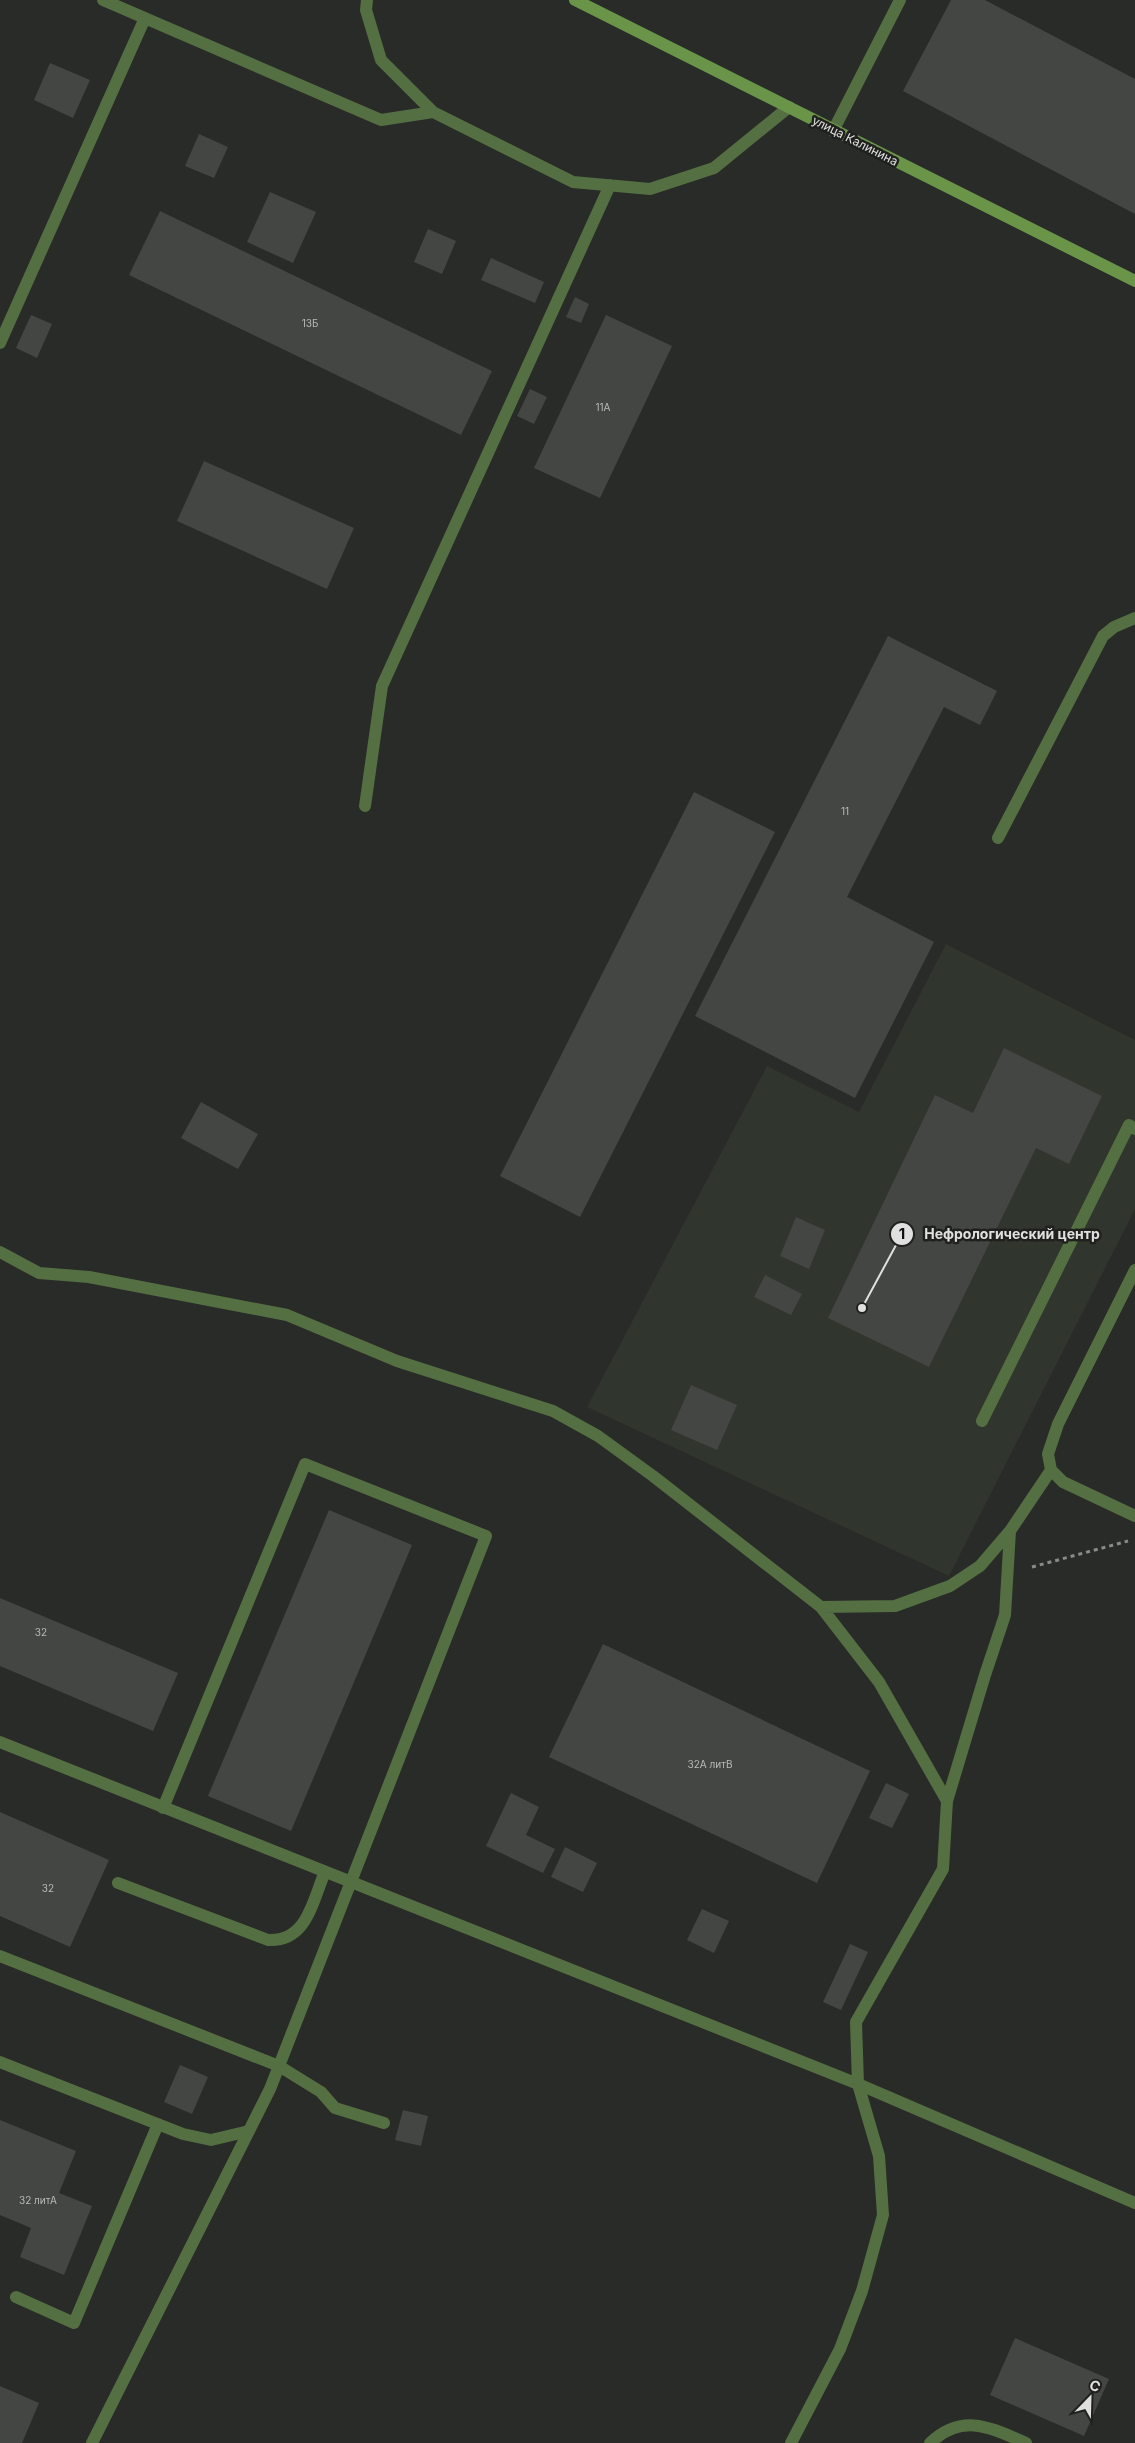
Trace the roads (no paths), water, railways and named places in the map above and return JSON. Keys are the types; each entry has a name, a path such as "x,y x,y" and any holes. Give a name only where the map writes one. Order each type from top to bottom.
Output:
{"main road":[{"name":"улица Калинина","path":"575,0 1135,281"}],"street":[{"path":"103,0 381,120 433,112"},
{"path":"367,0 366,10 381,60 433,112 573,182 650,188 714,168 789,108"},
{"path":"833,131 900,0"},
{"path":"0,343 144,18"},
{"path":"365,806 382,686 610,185"},
{"path":"998,838 1103,636 1114,627 1135,618"},
{"path":"982,1422 1129,1125 1135,1129"},
{"path":"0,1252 39,1274 89,1277 287,1315 397,1361 553,1411 598,1436 653,1476 821,1607 879,1682 947,1801"},
{"path":"1135,1270 1058,1424 1048,1454 1051,1470 1063,1482 1135,1516"},
{"path":"92,2443 249,2131 279,2066 486,1536 305,1464 163,1808"},
{"path":"821,1607 895,1606 950,1586 980,1566 1010,1531 1051,1470"},
{"path":"791,2443 840,2349 862,2291 883,2215 879,2156 858,2084 856,2022 943,1869 947,1801 1005,1615 1010,1531"},
{"path":"0,1742 858,2084 1135,2203"},
{"path":"118,1883 268,1940 281,1940 294,1935 303,1924 325,1872"},
{"path":"0,1956 279,2066 321,2092 335,2108 384,2123"},
{"path":"0,2062 184,2134 211,2140 249,2131"},
{"path":"16,2297 74,2323 158,2124"},
{"path":"930,2443 939,2434 960,2425 987,2426 1026,2443"}],"place":[{"name":"Нефрологический центр","path":"862,1308"}]}
